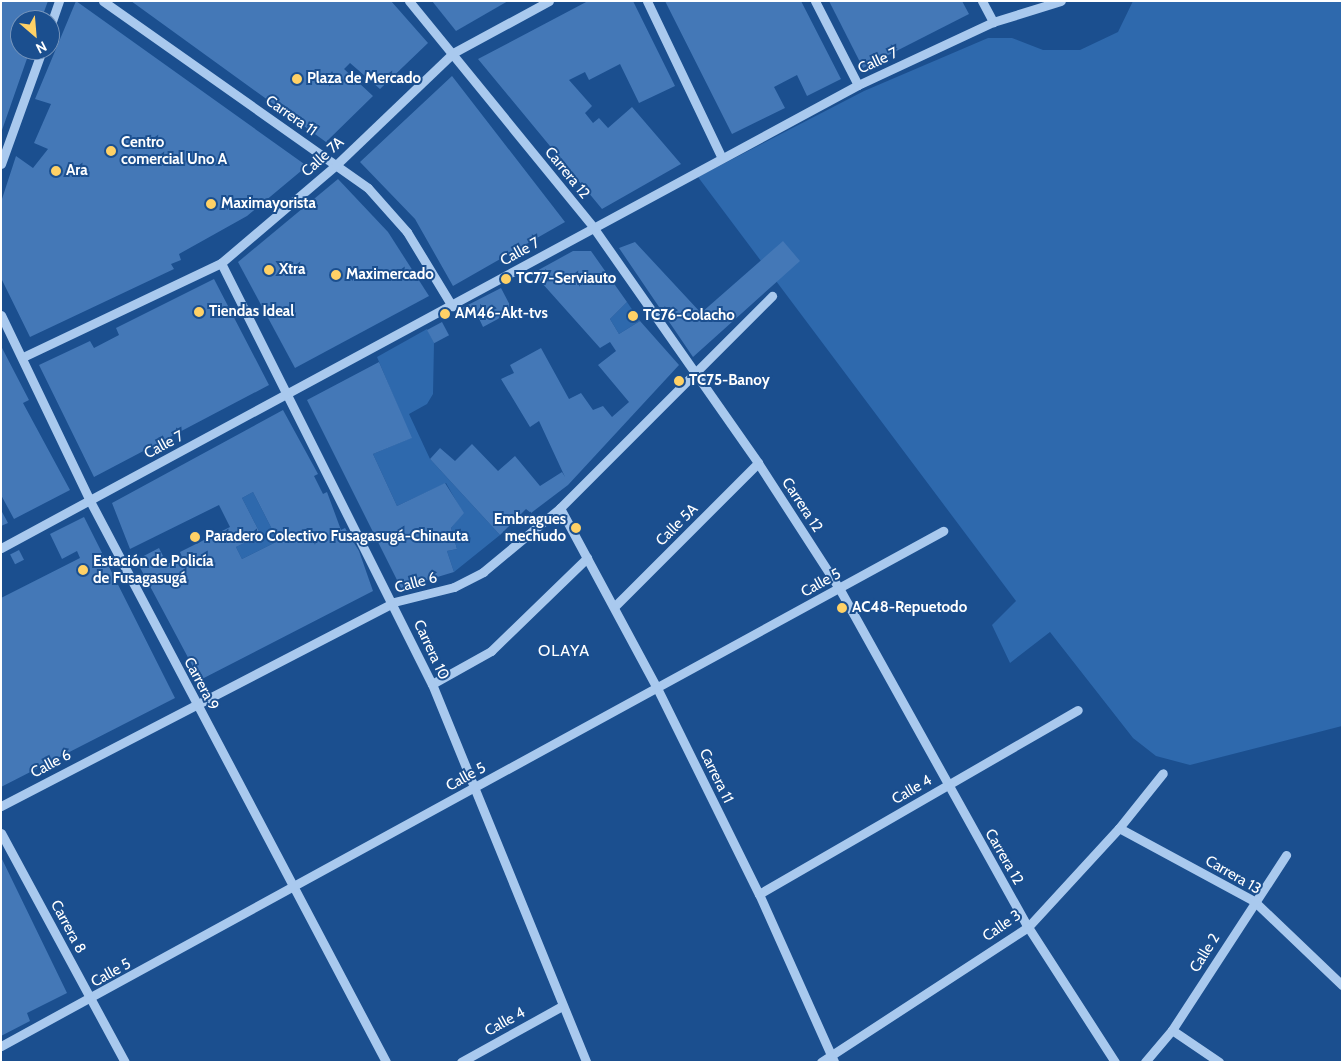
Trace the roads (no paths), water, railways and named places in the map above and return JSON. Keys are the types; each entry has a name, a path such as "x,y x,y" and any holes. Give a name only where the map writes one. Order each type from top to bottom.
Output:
{"street":[{"name":"Carrera 11","path":"103,1 368,188 407,232 452,306"},
{"name":"Carrera 12","path":"409,1 593,227 758,463 839,588 947,785 1028,926 1115,1062"},
{"name":"Calle 7A","path":"23,357 221,263 336,165 453,53 549,1"},
{"path":"648,1 721,156"},
{"path":"815,1 858,85"},
{"path":"982,1 993,22"},
{"name":"Calle 7","path":"1,548 452,306 721,156 858,85 993,22 1061,1"},
{"path":"1,164 38,60"},
{"name":"Carrera 10","path":"221,263 394,602 432,684 586,1062"},
{"name":"Calle 6","path":"1,806 195,703 394,602 454,587 483,572 560,508 694,370 772,296"},
{"name":"Carrera 9","path":"1,315 23,357 90,501 386,1062"},
{"name":"Calle 5A","path":"614,607 758,463"},
{"name":"Carrera 11","path":"560,508 657,688 759,894 832,1059"},
{"name":"Calle 5","path":"1,1046 91,999 943,531"},
{"path":"432,684 491,650 588,558"},
{"name":"Calle 4","path":"759,894 1078,710"},
{"name":"Calle 3","path":"820,1062 832,1059 1028,926 1119,828 1163,772"},
{"name":"Carrera 13","path":"1119,828 1254,901 1342,985"},
{"name":"Carrera 8","path":"1,833 124,1062"},
{"name":"Calle 2","path":"1144,1062 1172,1030 1254,901 1286,855"},
{"name":"Calle 4","path":"461,1062 562,1006"},
{"path":"1172,1030 1219,1062"}],"place":[{"name":"Plaza de Mercado","path":"297,79"},
{"name":"Centro comercial Uno A","path":"111,151"},
{"name":"Ara","path":"56,171"},
{"name":"Maximayorista","path":"211,204"},
{"name":"Xtra","path":"269,270"},
{"name":"Maximercado","path":"336,275"},
{"name":"TC77-Serviauto","path":"506,279"},
{"name":"Tiendas Ideal","path":"199,312"},
{"name":"AM46-Akt-tvs","path":"445,314"},
{"name":"TC76-Colacho","path":"633,316"},
{"name":"TC75-Banoy","path":"679,381"},
{"name":"Embragues mechudo","path":"576,528"},
{"name":"Paradero Colectivo Fusagasugá-Chinauta","path":"195,537"},
{"name":"Estación de Policía de Fusagasugá","path":"83,570"},
{"name":"AC48-Repuetodo","path":"842,608"}],"district":[{"name":"OLAYA","path":"564,651"}]}
